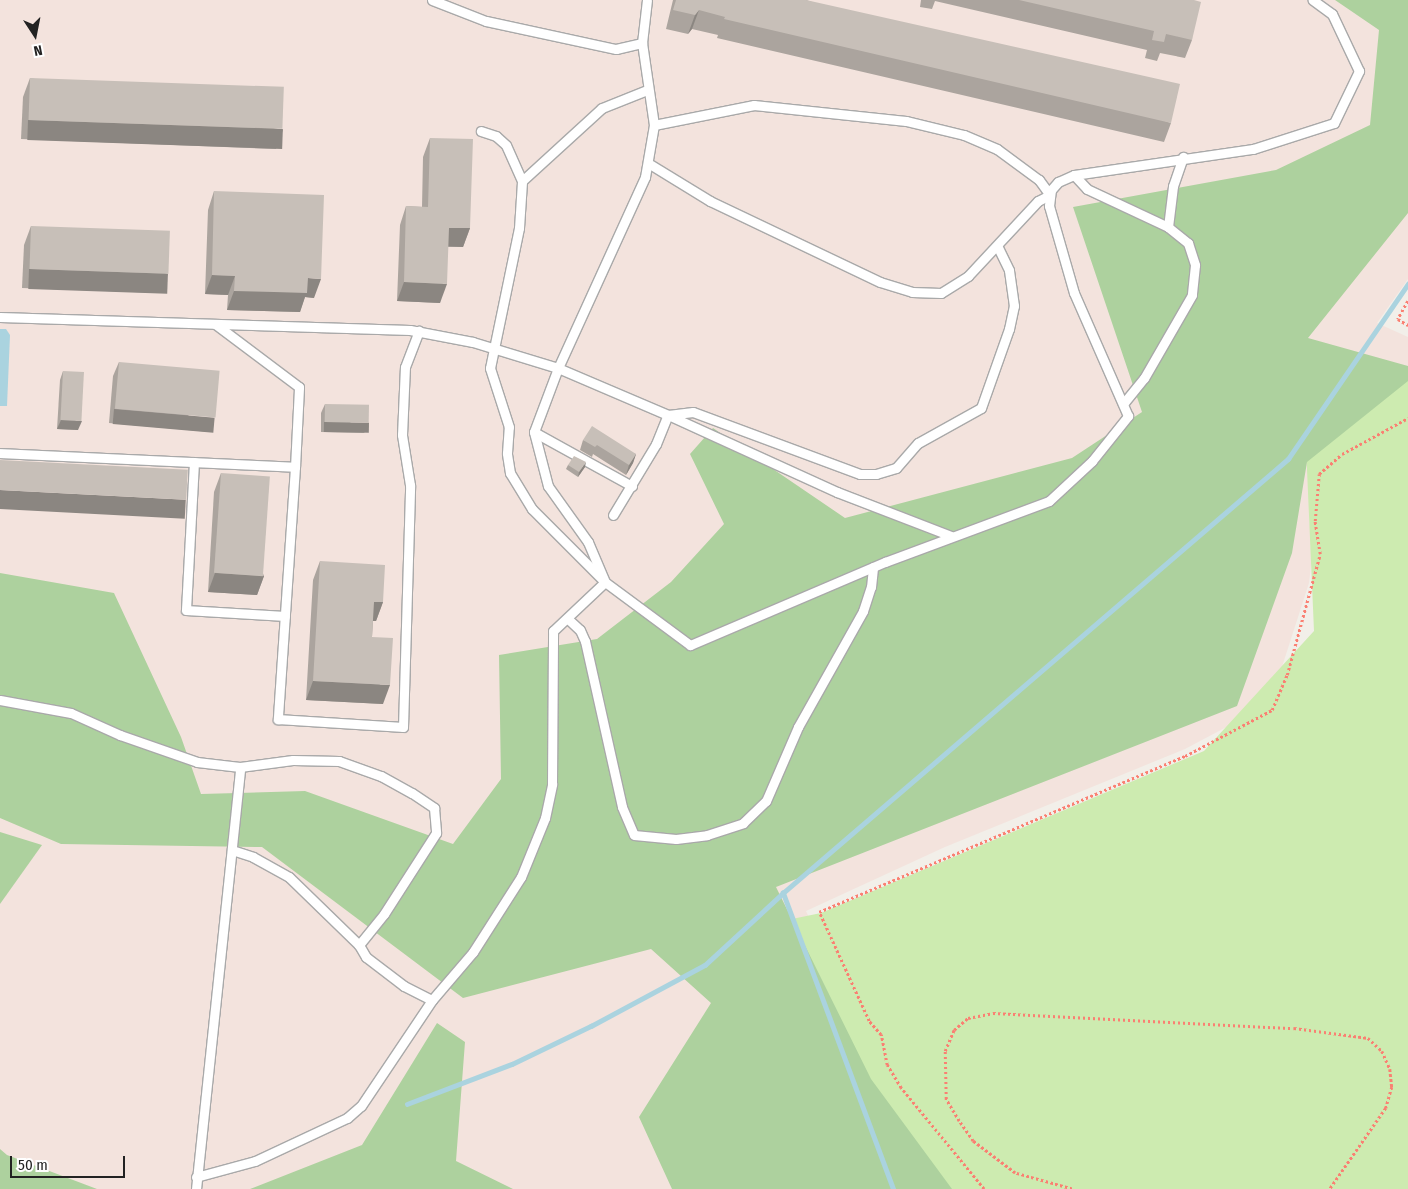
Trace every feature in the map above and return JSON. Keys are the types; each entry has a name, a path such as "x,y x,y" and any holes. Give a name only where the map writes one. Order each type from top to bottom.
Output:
{"lane":[{"path":"432,0 486,21 543,36 616,49 642,43"},
{"path":"605,582 588,542 548,486 534,432 558,368 645,177 654,126 647,90 642,43 647,0"},
{"path":"481,131 496,136 506,145 522,181 519,228 491,376 509,427 508,462 513,481 532,509 605,582 690,645 872,567 951,536 1050,501 1092,461 1128,416 1074,293 1050,206 1050,195 1058,182 1074,175 1183,157 1253,149 1334,123 1359,71 1332,14 1312,0"},
{"path":"522,181 602,108 647,90"},
{"path":"654,126 754,105 906,121 964,135 997,149 1039,180 1050,195"},
{"path":"1168,227 1173,186 1183,157"},
{"path":"648,163 710,201 880,282 912,292 941,293 968,276 998,247 1038,201 1050,195"},
{"path":"1074,175 1087,189 1168,227 1188,243 1196,265 1192,295 1144,378 1123,404"},
{"path":"668,415 692,412 860,474 876,474 896,468 918,443 982,408 1009,329 1014,306 1009,270 998,247"},
{"path":"0,317 419,331 495,348 558,368 668,415 837,492 951,536"},
{"path":"215,324 300,387 278,719 404,726 410,484 402,435 405,366 419,331"},
{"path":"613,515 632,486 668,415"},
{"path":"534,432 632,486"},
{"path":"0,453 295,467"},
{"path":"194,462 186,610 285,616"},
{"path":"568,619 580,630 585,641 622,807 634,836 676,840 707,835 743,823 766,801 798,727 863,611 871,587 872,567"},
{"path":"196,1177 255,1161 347,1118 374,1090 432,1000 474,952 521,877 545,818 552,784 553,631 568,619 605,582"},
{"path":"0,700 71,713 167,752 197,762 240,767 293,760 339,761 381,776 434,808 436,833 384,914 359,945"},
{"path":"196,1189 240,767"},
{"path":"232,850 253,857 289,876 359,945 366,957 388,974 432,1000"}],"path":[{"path":"1408,301 1398,319 1408,325"},
{"path":"984,1189 892,1073 881,1035 869,1021 818,912 1185,756 1272,710 1287,675 1320,554 1316,521 1319,474 1342,454 1408,418"},
{"path":"1072,1189 1015,1173 973,1142 959,1121 946,1099 945,1051 954,1030 968,1018 993,1013 1294,1028 1368,1038 1382,1051 1390,1070 1392,1087 1386,1108 1330,1189"}],"shaded area":[{"path":"0,0 1408,0 1408,279 1377,323 1408,337 1408,406 1312,480 1309,519 1313,549 1309,583 1270,704 1185,749 945,847 806,911 875,1061 975,1189 0,1189"}],"green space":[{"path":"1335,0 1408,0 1408,213 1308,338 1408,366 1408,381 1307,462 1292,553 1237,706 776,887 871,1079 952,1189 672,1189 639,1117 711,1003 651,949 463,998 262,847 61,844 0,818 0,573 114,593 181,737 201,794 305,791 453,844 501,779 499,655 597,639 671,582 724,524 690,454 713,428 845,518 1072,458 1142,412 1073,207 1276,170 1370,125 1379,30"},
{"path":"1408,371 1408,1189 923,1189 787,920 821,913 1204,751 1314,631 1305,423"},
{"path":"0,832 42,845 0,904"},
{"path":"437,1023 465,1042 456,1161 513,1189 250,1189 362,1145"},
{"path":"0,1149 7,1155 97,1189 0,1189"}],"water":[{"path":"0,329 6,329 10,335 7,406 0,406"}],"building":[{"path":"676,0 806,0 1180,84 1171,123 724,19 725,17 699,10 695,15 673,10"},
{"path":"1019,0 1194,0 1201,2 1192,40 1166,34 1164,42 1152,40 1154,31"},
{"path":"30,78 284,87 282,129 29,120"},
{"path":"430,138 473,139 470,228 449,228 447,284 404,282 406,206 428,207"},
{"path":"214,191 324,195 321,279 308,278 307,293 234,291 235,276 212,275"},
{"path":"31,226 170,231 168,274 29,269"},
{"path":"119,362 220,371 216,418 115,409"},
{"path":"63,371 84,372 81,421 60,420"},
{"path":"325,404 369,405 369,423 325,422"},
{"path":"592,426 636,454 629,465 597,445 595,447 583,440"},
{"path":"574,456 586,462 579,472 568,465"},
{"path":"0,460 188,470 186,500 0,490"},
{"path":"221,473 270,476 263,576 214,573"},
{"path":"320,561 385,565 383,602 374,602 372,637 393,638 390,685 313,681"}],"waterway":[{"path":"893,1189 783,893 1288,459 1408,284"},
{"path":"407,1104 512,1064 591,1026 705,965 783,893"}]}
